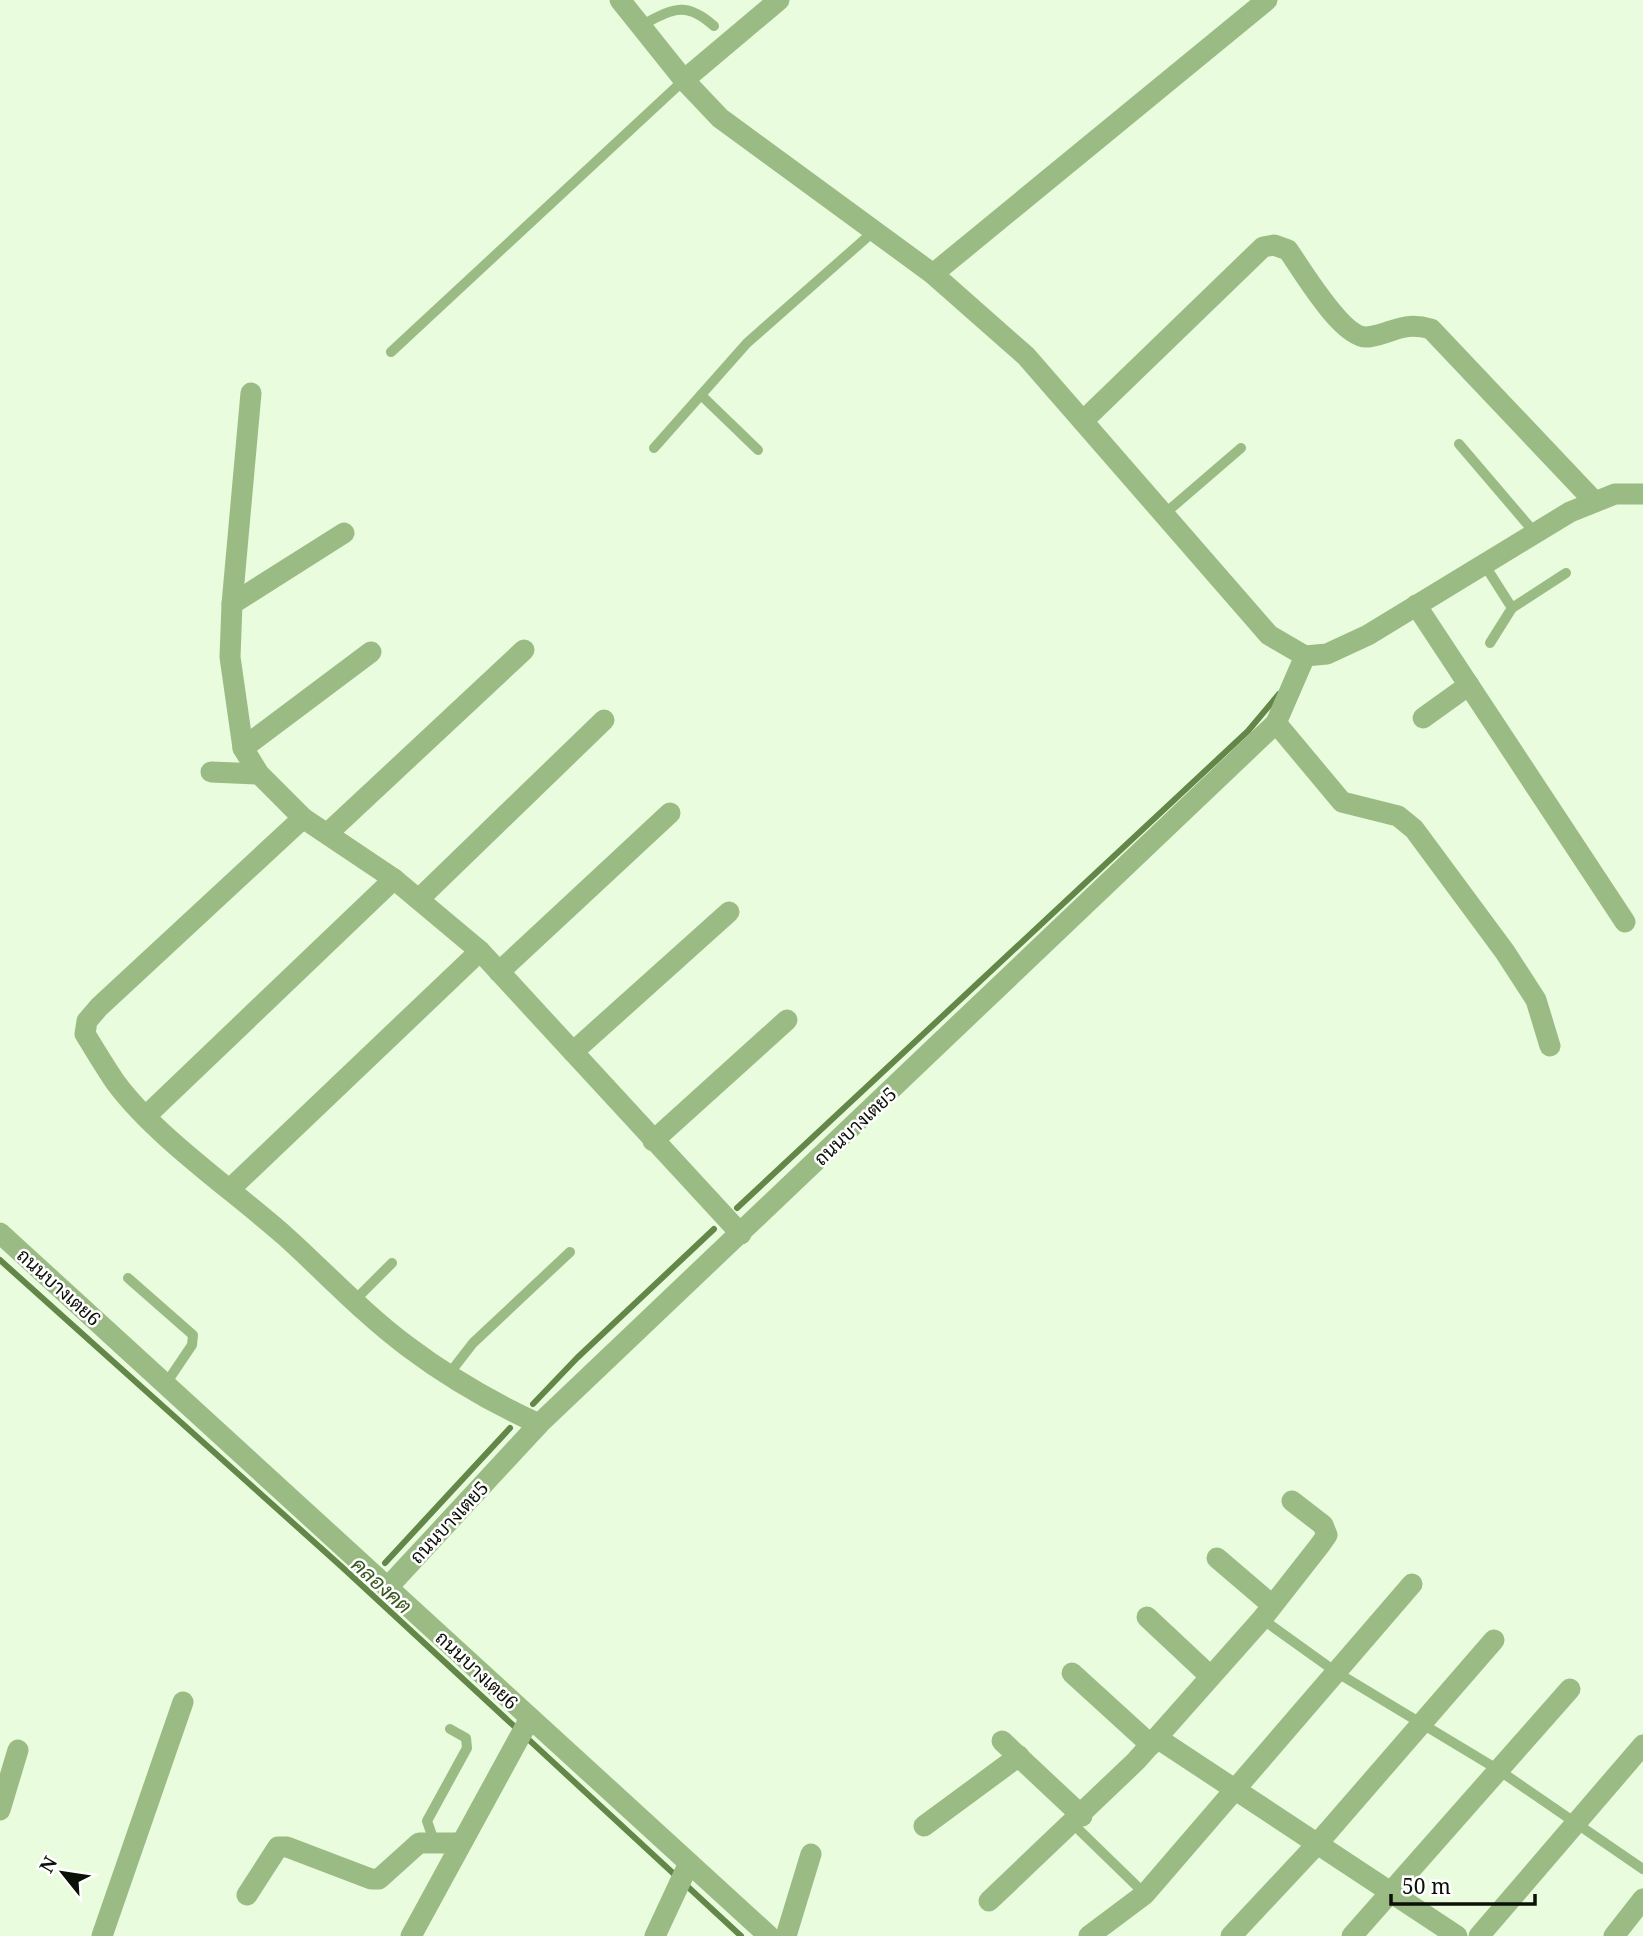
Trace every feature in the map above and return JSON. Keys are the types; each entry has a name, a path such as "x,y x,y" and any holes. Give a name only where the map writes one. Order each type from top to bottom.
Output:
{"street":[{"path":"620,0 684,80 720,118 933,274 1026,356 1162,516 1269,635 1305,656 1327,654 1368,635 1535,533 1594,501 1615,494 1643,494"},
{"path":"684,80 779,0"},
{"path":"933,274 1267,0"},
{"path":"1083,421 1263,247 1274,245 1288,250 1342,325 1355,334 1366,337 1415,324 1432,329 1594,501"},
{"path":"251,393 232,604 230,657 243,748 259,774 303,818 394,879 480,951 741,1234"},
{"path":"232,604 344,533"},
{"path":"1416,605 1625,922"},
{"path":"328,833 524,650"},
{"path":"243,748 371,652"},
{"name":"ถนนบางเตย5","path":"388,1587 539,1424 1276,723 1305,656"},
{"path":"1423,718 1469,685"},
{"path":"419,899 604,720"},
{"path":"1276,723 1342,802 1398,816 1422,839 1505,952 1536,1000 1550,1045"},
{"path":"211,772 259,774"},
{"path":"499,972 670,813"},
{"path":"303,818 87,1021 85,1034 117,1084 146,1116 407,1347 496,1404 539,1424"},
{"path":"146,1116 394,879"},
{"path":"573,1052 729,912"},
{"path":"230,1189 480,951"},
{"path":"653,1141 787,1020"},
{"name":"ถนนบางเตย6","path":"0,1233 388,1587 687,1866 769,1936"},
{"path":"989,1901 1077,1820 1154,1742 1267,1612 1326,1535 1323,1525 1292,1501"},
{"path":"1217,1558 1267,1612"},
{"path":"1089,1936 1144,1894 1412,1584"},
{"path":"1147,1618 1210,1676"},
{"path":"1231,1936 1318,1843 1494,1640"},
{"path":"1072,1673 1154,1742 1236,1790 1457,1936"},
{"path":"1352,1936 1389,1890 1570,1689"},
{"path":"102,1936 183,1702"},
{"path":"411,1936 529,1720"},
{"path":"1002,1741 1077,1820"},
{"path":"1479,1936 1643,1745"},
{"path":"0,1810 18,1750"},
{"path":"924,1826 1019,1756"},
{"path":"247,1895 272,1852 278,1847 287,1847 371,1880 379,1878 419,1843 460,1843"},
{"path":"786,1936 811,1854"},
{"path":"655,1936 687,1866"},
{"path":"1614,1936 1643,1899"}],"lane":[{"path":"640,26 673,9 686,7 700,12 714,26"},
{"path":"391,352 684,80"},
{"path":"654,448 747,343 873,232"},
{"path":"701,395 758,450"},
{"path":"1459,444 1535,533"},
{"path":"1162,516 1241,448"},
{"path":"1484,564 1512,608"},
{"path":"1490,643 1512,608 1566,573"},
{"path":"449,1374 473,1343 570,1252"},
{"path":"354,1301 392,1263"},
{"path":"128,1278 193,1335 192,1345 165,1385"},
{"path":"1267,1612 1336,1672 1497,1769 1643,1870"},
{"path":"434,1841 427,1822 467,1748 466,1738 450,1729"},
{"path":"1077,1820 1144,1894"}],"waterway":[{"path":"737,1208 1248,731 1279,694"},
{"path":"533,1404 577,1358 714,1229"},
{"name":"คลองคต","path":"0,1260 342,1567 741,1936"},
{"path":"385,1563 510,1428"}]}
